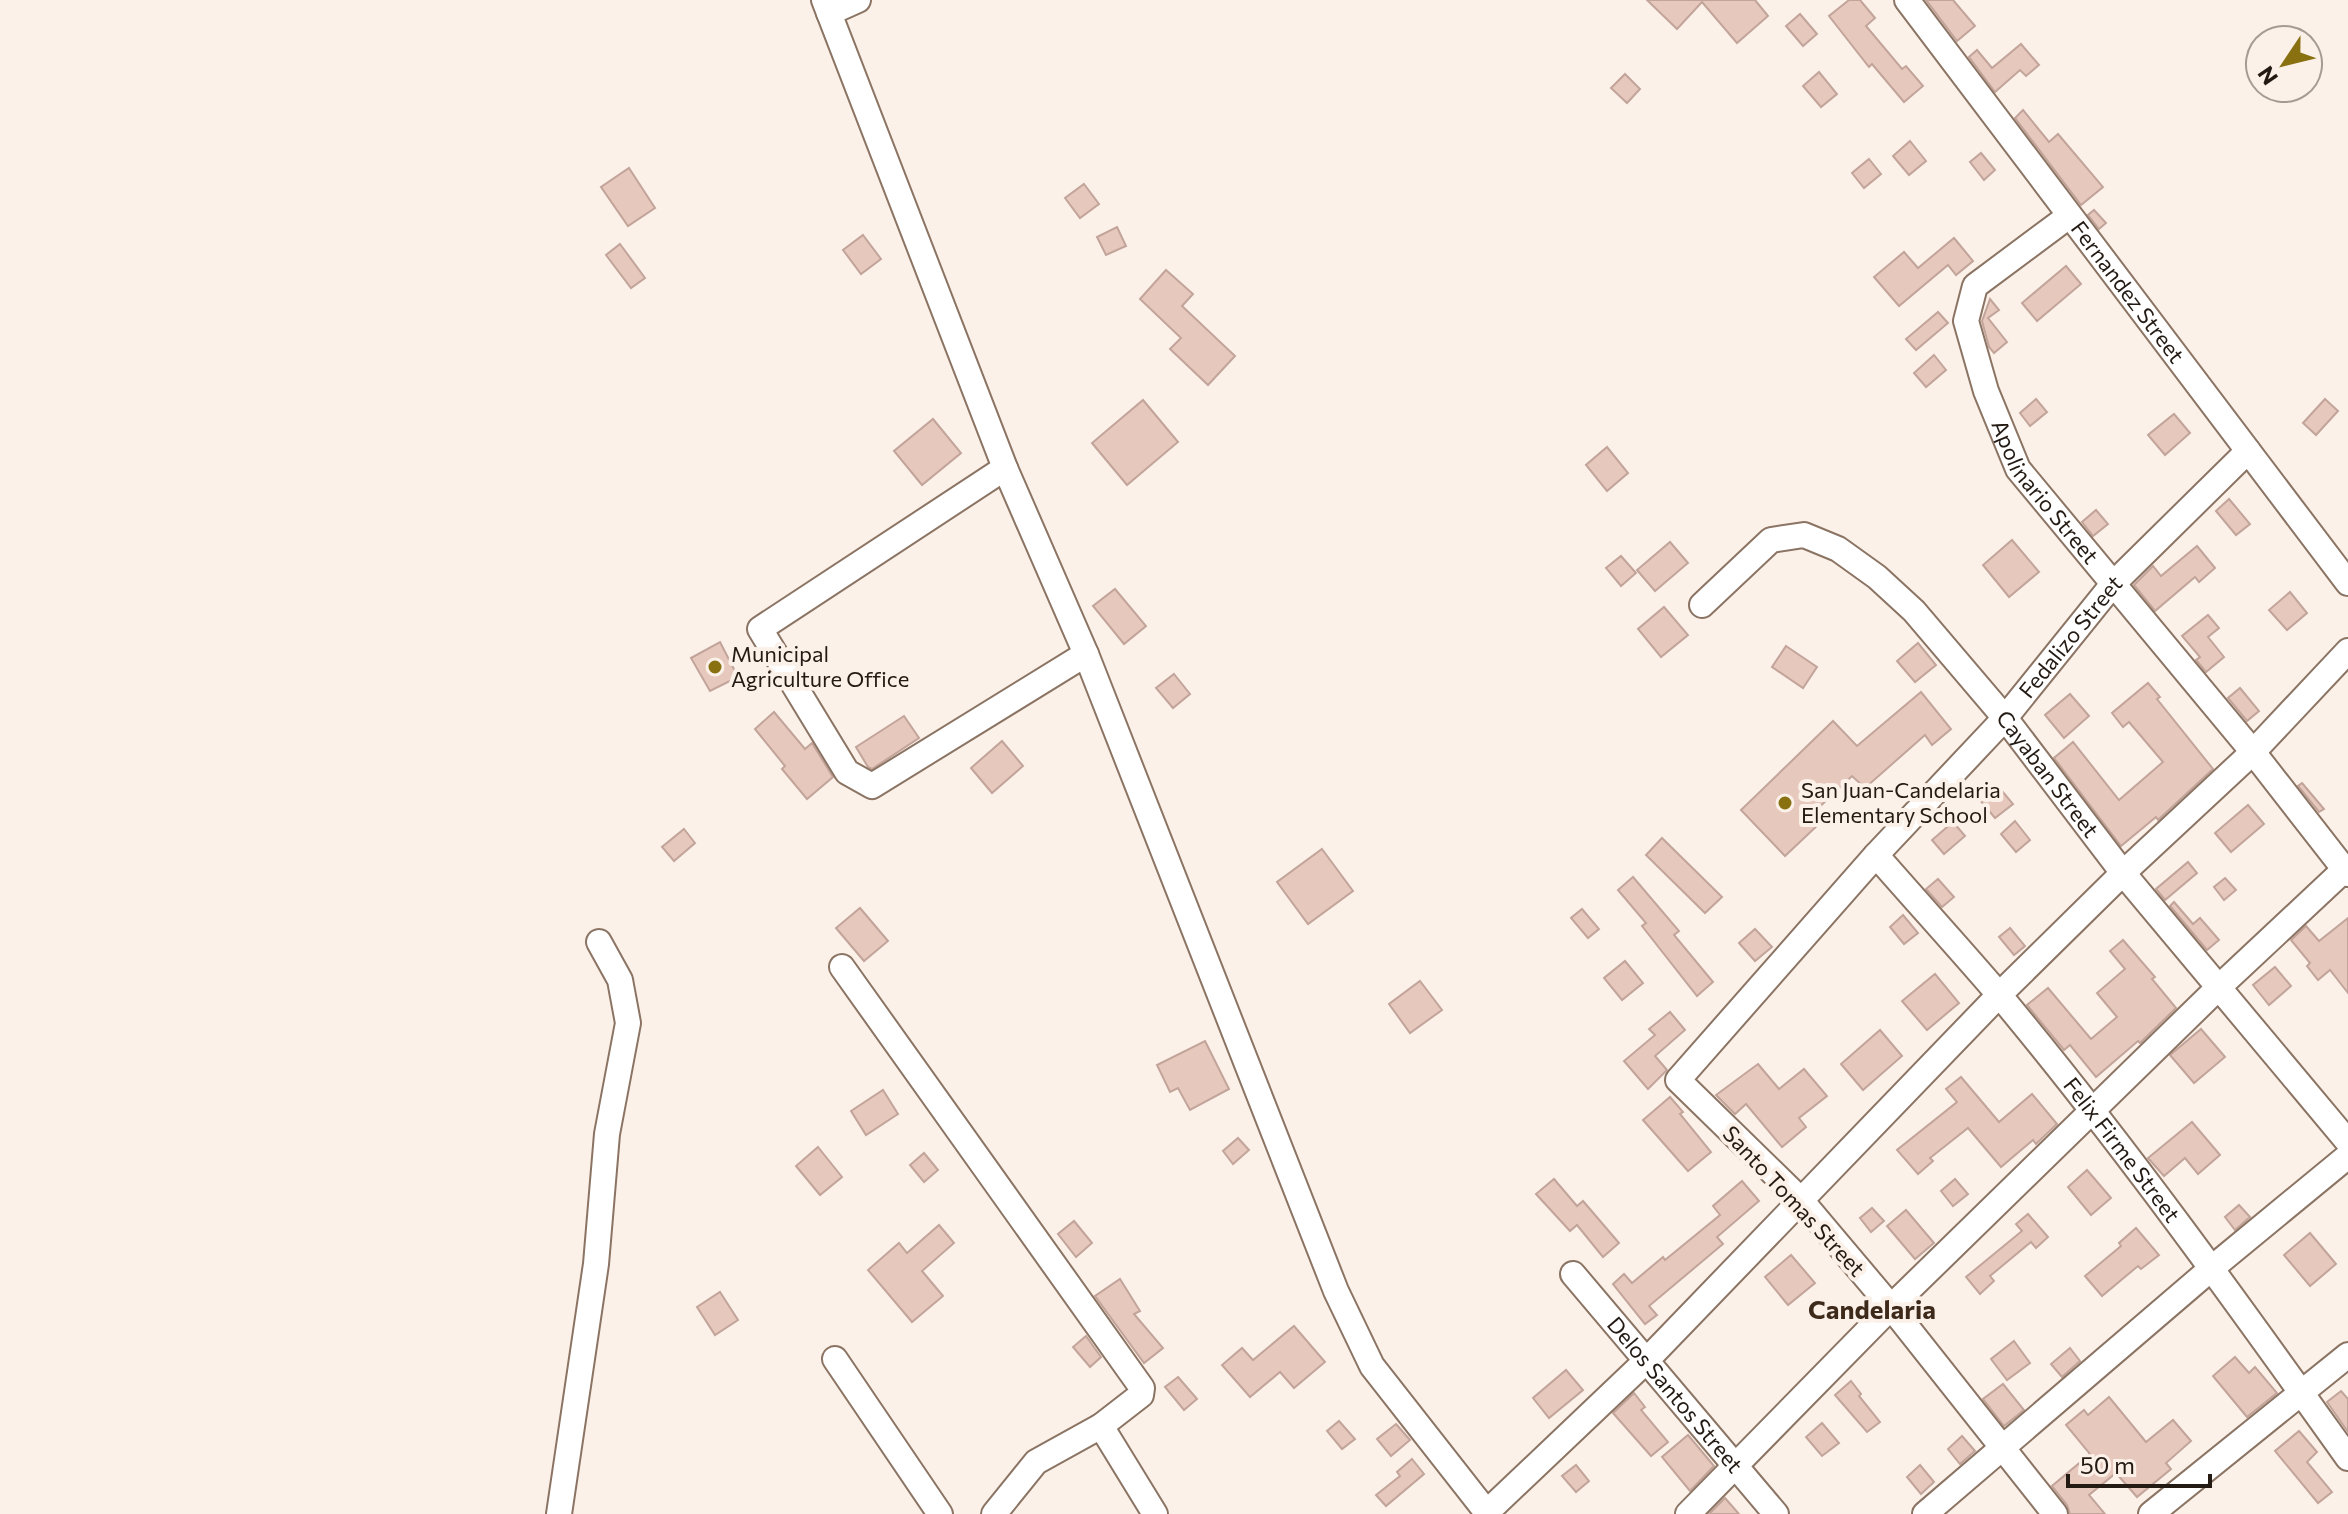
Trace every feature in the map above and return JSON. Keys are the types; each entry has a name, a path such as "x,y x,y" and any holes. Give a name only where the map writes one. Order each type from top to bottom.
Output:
{"street":[{"path":"858,0 827,6 1005,468 1086,654 1342,1304 1372,1366 1486,1514 1645,1362 1999,995 2123,873 2253,752 2348,651"},
{"name":"Fernandez Street","path":"1907,0 2348,583"},
{"name":"Apolinario Street","path":"2069,216 1975,286 1966,321 1986,391 2018,469 2253,752 2346,872"},
{"name":"Fedalizo Street","path":"1678,1080 1876,855 2005,718 2113,584 2248,451"},
{"path":"1005,468 760,629 847,772 872,786 1086,654"},
{"name":"Cayaban Street","path":"1702,605 1771,540 1804,535 1838,549 1877,577 1914,611 2005,718 2123,873 2348,1142"},
{"name":"Felix Firme Street","path":"1876,855 1999,995 2092,1110 2212,1268 2348,1458"},
{"path":"1688,1514 1891,1307 2092,1110 2218,988 2346,872"},
{"path":"559,1514 596,1264 607,1134 628,1023 620,980 599,942"},
{"path":"842,967 1142,1388 1141,1395 1101,1426 1036,1462 994,1514"},
{"name":"Santo Tomas Street","path":"1678,1080 1800,1199 1891,1307 2055,1514"},
{"path":"1925,1514 2348,1156"},
{"name":"Delos Santos Street","path":"1573,1274 1776,1514"},
{"path":"2151,1514 2348,1355"},
{"path":"835,1359 940,1514"},
{"path":"1101,1426 1155,1514"}],"building":[{"path":"1647,0 1755,0 1768,16 1737,43 1702,2 1677,29"},
{"path":"1849,0 1860,0 1875,18 1866,26 1902,69 1906,66 1923,86 1904,102 1872,64 1869,67 1829,16"},
{"path":"1926,0 1953,0 1975,26 1957,41"},
{"path":"1800,14 1817,34 1803,46 1786,26"},
{"path":"2021,44 2039,65 2026,76 2020,70 1995,92 1969,57 1977,50 1992,68"},
{"path":"1819,72 1837,94 1821,107 1803,86"},
{"path":"1625,74 1640,89 1627,103 1611,88"},
{"path":"2023,110 2049,142 2058,134 2103,187 2081,205 2015,118"},
{"path":"1910,141 1926,161 1909,175 1893,156"},
{"path":"1981,153 1995,170 1984,180 1970,162"},
{"path":"1869,159 1881,174 1864,188 1852,173"},
{"path":"629,168 655,208 628,226 601,187"},
{"path":"1084,184 1099,204 1080,218 1065,198"},
{"path":"2094,210 2106,223 2099,229 2088,215"},
{"path":"1117,227 1126,246 1106,255 1097,237"},
{"path":"863,235 881,259 861,274 843,250"},
{"path":"1954,238 1973,261 1956,275 1948,265 1899,306 1874,277 1904,252 1918,268"},
{"path":"620,244 645,278 631,288 606,255"},
{"path":"2066,266 2081,284 2037,321 2022,303"},
{"path":"1166,270 1193,294 1182,306 1235,356 1208,385 1170,349 1181,338 1140,299"},
{"path":"1990,299 1999,310 1988,318 2007,342 1994,353 1989,347 1982,321"},
{"path":"1938,312 1948,323 1916,350 1906,339"},
{"path":"1934,355 1946,370 1926,387 1914,373"},
{"path":"2036,399 2047,412 2030,426 2020,413"},
{"path":"2325,399 2338,411 2316,435 2303,423"},
{"path":"1143,400 1178,442 1127,485 1092,443"},
{"path":"2174,414 2190,433 2165,455 2148,435"},
{"path":"933,419 961,453 922,485 894,451"},
{"path":"1607,447 1628,473 1607,491 1586,465"},
{"path":"2229,499 2250,524 2236,535 2216,511"},
{"path":"2096,510 2108,524 2093,536 2082,522"},
{"path":"2012,540 2039,572 2009,597 1983,565"},
{"path":"1670,542 1688,563 1655,591 1637,570"},
{"path":"2197,546 2215,568 2199,582 2195,577 2155,611 2134,585 2153,566 2161,576"},
{"path":"1621,556 1636,573 1621,586 1606,568"},
{"path":"1115,589 1146,626 1124,644 1093,606"},
{"path":"2290,592 2307,613 2287,630 2269,610"},
{"path":"1664,607 1688,635 1661,657 1638,629"},
{"path":"2208,615 2219,628 2208,637 2224,657 2206,672 2196,660 2200,657 2182,636"},
{"name":"Municipal Agriculture Office","path":"720,642 738,677 710,691 691,658"},
{"path":"1918,643 1936,665 1915,682 1897,661"},
{"path":"1786,646 1817,667 1803,688 1772,667"},
{"path":"1174,674 1190,694 1173,708 1156,688"},
{"path":"2148,683 2160,697 2157,699 2213,769 2158,820 2156,817 2121,846 2054,758 2073,742 2119,800 2163,762 2129,722 2123,727 2112,713"},
{"path":"2240,688 2259,711 2247,721 2228,698"},
{"path":"1921,692 1951,729 1932,745 1925,735 1865,788 1852,776 1811,815 1819,824 1785,856 1741,810 1833,721 1857,746"},
{"path":"2070,694 2089,716 2064,738 2045,715"},
{"path":"774,712 805,749 812,743 833,777 807,799 755,729"},
{"path":"904,716 919,738 872,769 868,767 856,747"},
{"path":"1002,741 1023,766 992,793 971,768"},
{"path":"2302,783 2324,809 2319,812 2298,786"},
{"path":"1997,785 2013,804 1995,818 1979,799"},
{"path":"2248,805 2264,824 2231,852 2215,833"},
{"path":"2015,821 2030,840 2016,852 2001,834"},
{"path":"1953,822 1965,836 1944,854 1932,840"},
{"path":"684,829 695,843 674,861 662,847"},
{"path":"1662,838 1722,897 1705,913 1646,855"},
{"path":"1322,849 1353,891 1308,924 1277,882"},
{"path":"2188,862 2197,873 2165,900 2156,889"},
{"path":"1633,877 1679,931 1674,935 1713,982 1697,996 1642,926 1646,923 1618,890"},
{"path":"2225,878 2236,890 2224,900 2214,887"},
{"path":"1938,879 1954,897 1942,907 1926,889"},
{"path":"2174,902 2193,924 2200,918 2219,940 2207,950 2170,906"},
{"path":"860,908 888,941 864,961 836,928"},
{"path":"1582,909 1599,929 1588,938 1571,918"},
{"path":"1903,915 1918,933 1904,944 1890,927"},
{"path":"2348,918 2348,993 2330,970 2318,980 2307,966 2310,963 2291,940 2306,926 2319,941"},
{"path":"2010,928 2025,946 2014,955 1999,937"},
{"path":"1755,929 1772,947 1755,961 1739,943"},
{"path":"2123,940 2155,977 2152,979 2176,1008 2140,1043 2138,1041 2096,1077 2070,1045 2064,1050 2027,1005 2048,988 2091,1039 2117,1017 2097,993 2125,969 2110,951"},
{"path":"1625,961 1643,983 1622,1000 1604,978"},
{"path":"2275,967 2291,986 2269,1005 2253,985"},
{"path":"1935,974 1959,1003 1927,1030 1902,1001"},
{"path":"1420,981 1442,1010 1410,1033 1389,1004"},
{"path":"1670,1012 1685,1030 1655,1056 1667,1070 1648,1089 1624,1061 1655,1035 1649,1029"},
{"path":"2201,1029 2225,1057 2194,1083 2170,1055"},
{"path":"1880,1030 1902,1056 1863,1090 1841,1064"},
{"path":"1205,1041 1229,1089 1190,1110 1178,1088 1170,1092 1157,1065"},
{"path":"1758,1064 1779,1089 1804,1069 1827,1096 1799,1118 1806,1127 1782,1147 1746,1104 1735,1114 1716,1095"},
{"path":"1961,1077 1999,1122 2032,1094 2057,1124 2036,1144 2033,1140 2001,1167 1968,1128 1930,1158 1933,1161 1918,1174 1897,1150 1957,1102 1946,1089"},
{"path":"883,1090 898,1114 866,1135 851,1111"},
{"path":"1670,1097 1711,1152 1688,1171 1643,1120"},
{"path":"2192,1122 2220,1155 2198,1174 2185,1158 2164,1176 2148,1158"},
{"path":"1238,1138 1249,1150 1233,1164 1223,1151"},
{"path":"818,1147 842,1177 820,1195 796,1166"},
{"path":"924,1153 938,1170 924,1182 910,1165"},
{"path":"2087,1170 2111,1198 2091,1215 2068,1187"},
{"path":"1554,1179 1577,1206 1583,1201 1619,1243 1603,1257 1577,1225 1570,1231 1536,1194"},
{"path":"1955,1179 1968,1194 1953,1206 1941,1191"},
{"path":"1742,1181 1759,1201 1717,1237 1723,1244 1649,1306 1657,1315 1645,1324 1613,1284 1624,1274 1632,1283 1663,1257 1665,1260 1720,1215 1713,1206"},
{"path":"2239,1205 2250,1217 2235,1230 2225,1217"},
{"path":"1872,1208 1884,1221 1871,1232 1860,1218"},
{"path":"1906,1210 1934,1243 1915,1259 1887,1226"},
{"path":"2028,1214 2048,1237 2036,1248 2031,1242 1990,1276 1994,1281 1980,1294 1966,1277 2022,1231 2016,1224"},
{"path":"1074,1221 1092,1243 1076,1257 1058,1234"},
{"path":"939,1225 954,1243 922,1271 943,1296 912,1322 868,1270 899,1243 907,1253"},
{"path":"2136,1228 2159,1255 2141,1269 2138,1266 2102,1296 2085,1276 2121,1246 2119,1243"},
{"path":"2310,1233 2336,1264 2310,1286 2284,1255"},
{"path":"1791,1255 1815,1283 1788,1305 1765,1277"},
{"path":"1120,1279 1140,1311 1134,1314 1163,1348 1144,1363 1095,1296"},
{"path":"720,1292 738,1320 715,1335 697,1307"},
{"path":"1294,1326 1325,1362 1294,1388 1280,1372 1250,1397 1222,1365 1242,1348 1253,1360"},
{"path":"1086,1336 1101,1357 1090,1367 1073,1347"},
{"path":"2014,1341 2030,1363 2007,1380 1991,1359"},
{"path":"2070,1348 2080,1361 2062,1377 2051,1364"},
{"path":"2235,1357 2249,1373 2255,1367 2277,1393 2247,1417 2213,1376"},
{"path":"1566,1370 1583,1390 1549,1418 1533,1398"},
{"path":"1178,1377 1197,1399 1184,1410 1165,1387"},
{"path":"1851,1381 1880,1422 1867,1432 1835,1395"},
{"path":"2003,1384 2024,1410 2004,1426 1983,1399"},
{"path":"2341,1391 2348,1399 2348,1432 2327,1402"},
{"path":"1634,1393 1645,1407 1641,1410 1668,1442 1651,1456 1613,1413"},
{"path":"2109,1397 2146,1442 2173,1420 2191,1441 2166,1463 2171,1469 2137,1497 2116,1473 2089,1495 2105,1514 2070,1514 2052,1486 2090,1454 2066,1425 2084,1410 2088,1415"},
{"path":"1339,1421 1355,1439 1342,1449 1327,1431"},
{"path":"1822,1423 1839,1443 1822,1456 1806,1437"},
{"path":"1396,1424 1410,1440 1391,1456 1377,1439"},
{"path":"2299,1431 2317,1452 2307,1462 2332,1492 2318,1503 2275,1451"},
{"path":"1688,1435 1714,1466 1690,1491 1662,1457"},
{"path":"1962,1436 1975,1451 1960,1464 1948,1449"},
{"path":"1412,1459 1424,1474 1386,1506 1376,1495 1400,1476 1397,1472"},
{"path":"1576,1465 1589,1481 1576,1492 1562,1476"},
{"path":"1920,1465 1934,1482 1921,1494 1907,1477"},
{"path":"1725,1498 1739,1514 1709,1514"}],"place":[{"name":"Municipal Agriculture Office","path":"715,667"},
{"name":"San Juan-Candelaria Elementary School","path":"1785,803"}],"district":[{"name":"Candelaria","path":"1872,1310"}]}
